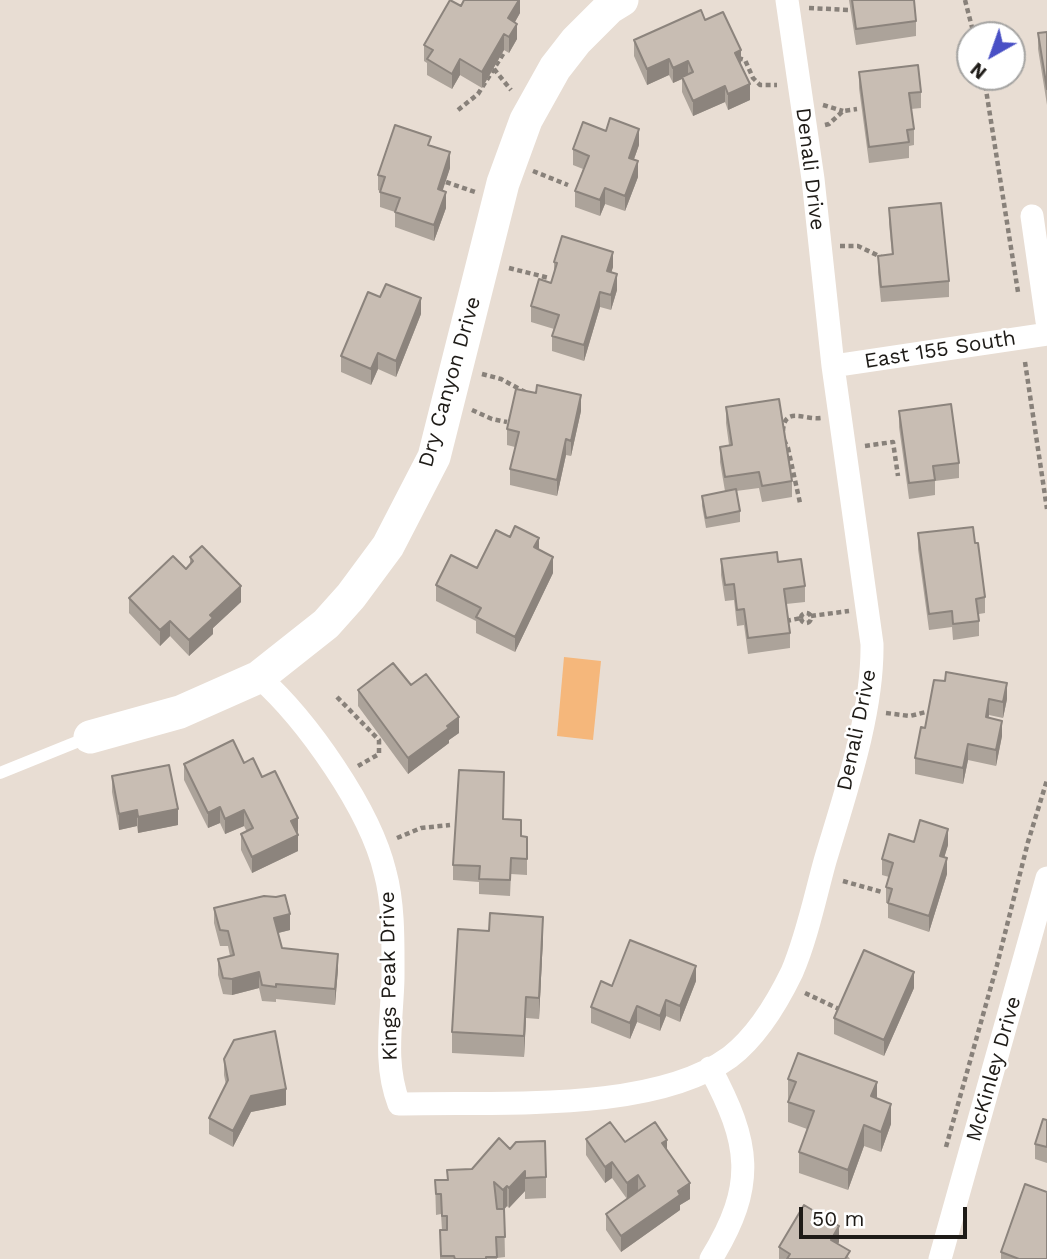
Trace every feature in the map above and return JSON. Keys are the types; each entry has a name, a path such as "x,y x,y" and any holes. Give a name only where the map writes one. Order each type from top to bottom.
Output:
{"street":[{"name":"Dry Canyon Drive","path":"90,737 180,712 259,677 326,624 351,596 388,546 434,457 483,262 510,164 526,120 555,68 576,41 609,8 622,0"},
{"name":"Denali Drive","path":"399,1104 613,1097 653,1091 730,1057 764,1018 785,984 800,952 866,710 872,671 872,644 833,366 806,128 788,6"},
{"path":"1032,216 1047,321"},
{"name":"East 155 South","path":"833,366 1047,334"},
{"name":"Kings Peak Drive","path":"259,677 282,698 300,721 359,806 386,872 393,978 389,1052 392,1085 399,1104"},
{"name":"McKinley Drive","path":"940,1259 1038,945 1047,878"},
{"path":"710,1068 733,1116 743,1161 742,1193 738,1208 711,1259"}],"lane":[{"name":"Dry Canyon Drive","path":"0,773 90,737"}],"path":[{"path":"965,0 970,21"},
{"path":"788,6 850,10"},
{"path":"458,110 478,94 505,51"},
{"path":"737,58 746,60 753,78 760,85 771,86 799,81"},
{"path":"986,91 1019,297"},
{"path":"806,128 829,124 843,111 857,109"},
{"path":"510,164 568,185"},
{"path":"820,249 858,246 882,257"},
{"path":"483,262 549,278"},
{"path":"1025,362 1047,509"},
{"path":"457,366 501,379 529,394"},
{"path":"447,403 507,422"},
{"path":"800,503 788,448 783,439 785,419 794,414 813,419 840,415"},
{"path":"845,450 893,442 898,476"},
{"path":"786,621 801,618 802,621 809,622 811,616 867,609"},
{"path":"337,697 376,736 380,752 341,779"},
{"path":"866,710 903,716 926,712"},
{"path":"944,1152 1047,780"},
{"path":"377,846 421,828 450,825"},
{"path":"821,875 882,892"},
{"path":"785,984 839,1009"}],"shaded area":[{"path":"564,657 601,661 593,740 557,736"}],"building":[{"path":"450,0 461,6 464,0 519,0 508,18 517,24 509,37 504,34 482,72 460,59 452,74 427,59 433,50 424,45"},
{"path":"852,0 914,0 916,21 856,29"},
{"path":"701,10 705,20 723,12 741,50 735,53 750,84 728,94 725,86 693,101 682,77 693,72 688,61 673,68 669,59 647,69 634,40"},
{"path":"1047,32 1047,89 1038,33"},
{"path":"918,65 921,92 909,93 914,129 907,130 909,142 869,147 859,72"},
{"path":"610,118 639,129 629,158 638,161 625,196 605,188 600,200 575,191 589,156 573,149 583,122 606,131"},
{"path":"395,125 431,137 428,145 450,152 438,189 446,192 434,225 395,212 400,198 380,192 385,177 378,175"},
{"path":"941,203 949,281 881,287 878,256 893,254 889,208"},
{"path":"562,236 613,252 607,271 617,274 611,295 600,292 584,345 552,336 559,315 531,306 539,279 551,283"},
{"path":"386,284 421,298 396,361 378,353 371,369 341,356 368,292 380,297"},
{"path":"537,385 581,395 571,441 566,439 557,480 510,469 519,432 507,429 516,389 536,393"},
{"path":"779,399 792,481 762,486 759,472 725,477 720,447 732,445 726,407"},
{"path":"951,404 959,463 933,466 935,480 909,483 899,411"},
{"path":"736,489 740,511 706,518 702,496"},
{"path":"515,526 539,538 534,547 553,557 515,637 476,617 481,608 436,585 451,555 477,568 496,530 510,537"},
{"path":"973,527 975,543 978,543 985,597 976,599 979,621 953,624 952,611 929,614 918,533"},
{"path":"202,546 241,586 210,615 213,618 189,640 170,621 160,630 129,598 173,556 186,569 193,561 190,557"},
{"path":"777,552 778,562 801,559 805,586 784,589 790,633 748,638 744,609 737,610 734,584 725,585 721,559"},
{"path":"393,663 411,685 426,674 459,717 447,726 449,728 408,758 358,690"},
{"path":"946,672 1007,683 1003,702 989,699 986,717 1002,721 996,750 968,744 963,768 915,758 921,727 925,728 934,680 945,681"},
{"path":"233,740 244,763 253,758 262,777 275,771 298,818 291,821 298,835 252,857 241,834 253,828 244,810 225,819 220,807 208,813 184,764"},
{"path":"169,765 178,809 138,817 137,810 119,814 112,776"},
{"path":"459,770 504,772 503,819 521,820 521,836 527,837 527,859 511,858 510,880 479,879 480,866 453,865"},
{"path":"920,820 948,829 940,856 947,858 929,916 888,903 892,889 886,887 893,863 882,859 889,834 914,842"},
{"path":"285,895 290,914 274,918 282,948 338,954 335,989 262,985 259,972 232,979 223,978 218,959 234,955 228,931 220,930 214,908 264,896"},
{"path":"490,913 543,917 539,998 526,997 524,1036 452,1032 458,929 489,931"},
{"path":"630,940 696,966 680,1006 666,1000 660,1016 637,1006 630,1023 591,1007 601,981 612,986"},
{"path":"864,950 914,972 884,1040 834,1018"},
{"path":"275,1031 286,1089 251,1096 233,1131 209,1118 228,1080 224,1059 234,1040"},
{"path":"798,1053 877,1082 871,1096 891,1104 881,1132 864,1125 848,1170 799,1152 814,1111 788,1102 796,1082 788,1079"},
{"path":"1043,1119 1047,1120 1047,1147 1035,1144"},
{"path":"610,1122 625,1142 655,1122 667,1140 662,1143 690,1183 678,1191 680,1195 621,1236 606,1214 645,1186 638,1175 627,1183 612,1162 605,1167 586,1139"},
{"path":"499,1138 510,1149 516,1142 545,1141 546,1177 525,1178 525,1171 509,1188 507,1186 503,1190 494,1182 497,1209 504,1209 505,1237 496,1237 497,1257 455,1259 454,1256 441,1256 440,1230 447,1230 447,1216 442,1216 441,1194 436,1194 435,1180 448,1180 447,1170 472,1169"},
{"path":"1025,1184 1047,1192 1047,1259 1019,1259 1001,1252"},
{"path":"804,1205 839,1226 831,1240 850,1251 845,1259 787,1259 790,1254 779,1247"}]}
